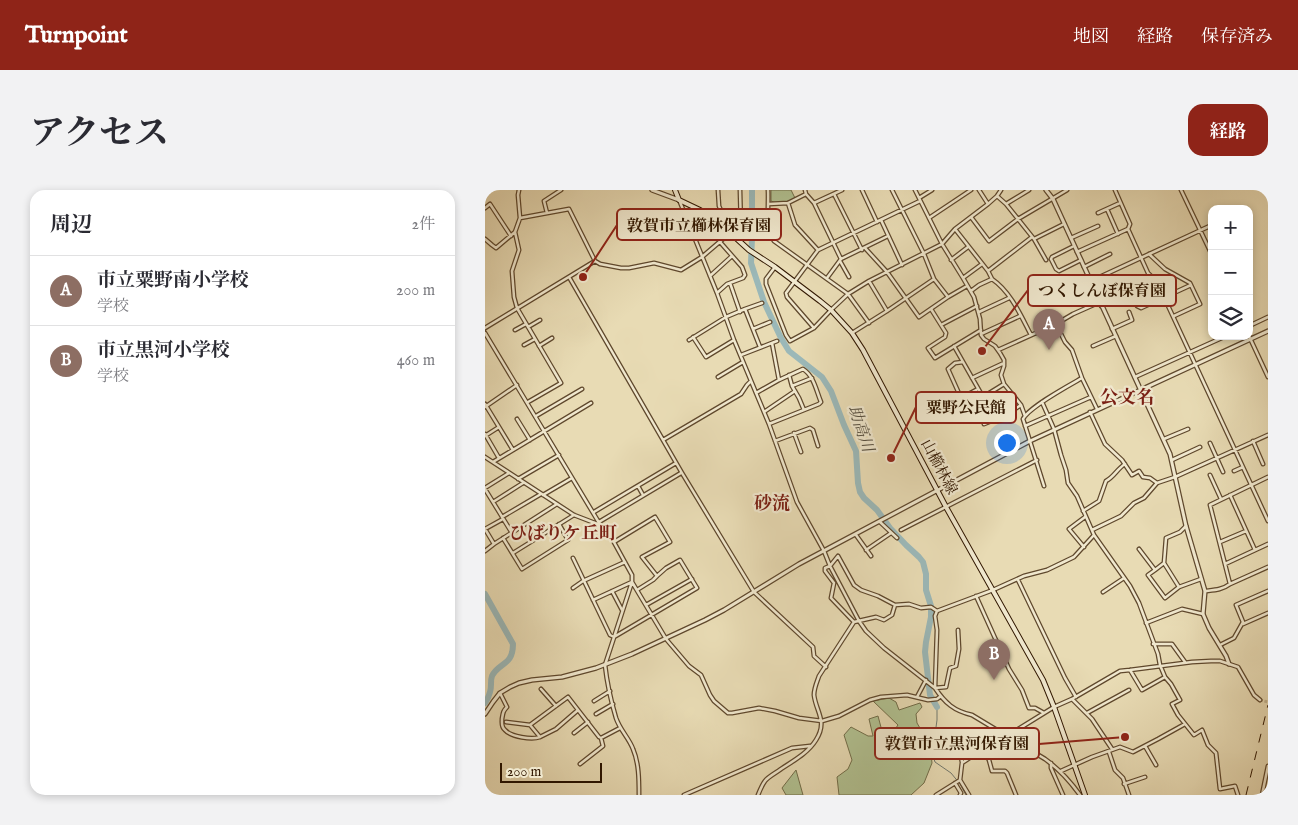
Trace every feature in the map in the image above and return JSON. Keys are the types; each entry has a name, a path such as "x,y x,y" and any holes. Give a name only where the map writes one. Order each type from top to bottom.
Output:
{"main road":[{"path":"675,190 679,200"},
{"name":"山櫛林線","path":"679,200 700,210 725,228 749,250 795,281 831,310 863,350 946,506 1043,680 1055,707 1085,795"}],"street":[{"path":"485,239 496,248 515,232 520,218 519,190"},
{"path":"547,213 544,201 561,190"},
{"path":"652,190 679,200 769,424 797,502 866,631 884,648 926,680 955,709 972,715 1051,763 1061,771 1080,795"},
{"path":"719,190 719,206 727,224 725,228"},
{"path":"735,236 741,229 740,190"},
{"path":"769,190 769,227 771,236 848,294 869,323"},
{"path":"814,204 842,190"},
{"path":"862,190 902,265"},
{"path":"893,190 924,254 934,280 948,297"},
{"path":"915,190 928,219 971,291 979,312 981,334 984,339 995,346 1004,360 1001,375 1004,384 1021,405 1025,416 1023,419 1044,486"},
{"path":"814,328 787,298 786,293 818,250 902,210 920,200 932,190"},
{"path":"928,219 971,190"},
{"path":"979,190 988,204"},
{"path":"775,267 765,284 786,336 790,341 814,328 848,294 869,281 942,244 955,229 988,204 1001,190"},
{"path":"1006,204 1029,190"},
{"path":"1046,190 1053,198 1164,439 1172,460 1186,526 1205,591 1203,614 1209,628 1227,656 1229,664"},
{"path":"971,217 989,241 1018,219 1067,190"},
{"path":"1115,190 1130,224 1128,229 1148,274 1157,282 1165,297 1268,521"},
{"path":"1181,190 1209,250"},
{"path":"769,204 789,204 805,192 814,204 849,277"},
{"path":"834,194 853,233 864,249 887,272 919,317 967,286"},
{"path":"997,196 1006,204 1033,238 1046,260"},
{"path":"1098,213 1120,203"},
{"path":"485,208 490,204 511,236"},
{"path":"789,204 795,225 818,250"},
{"path":"520,218 569,209 595,261 600,264 621,268 654,263 681,270 702,257 730,233"},
{"path":"1107,209 1118,234"},
{"path":"649,224 684,211"},
{"path":"987,271 1033,238 1064,224"},
{"path":"1071,238 1098,226"},
{"path":"1091,281 1208,226"},
{"path":"955,229 993,279 1010,297 1031,335"},
{"path":"1077,252 1128,229"},
{"path":"515,232 519,250 512,271 517,308 561,382 527,402"},
{"path":"827,278 841,260 888,236"},
{"path":"717,293 727,284 743,278 745,275 742,267 720,242"},
{"path":"951,260 968,246"},
{"path":"1074,246 1052,257 1051,259 1056,270 1059,271 1081,260"},
{"path":"1084,267 1110,254"},
{"path":"1149,254 1165,269 1190,283 1200,304 1174,316"},
{"path":"710,276 732,256"},
{"path":"485,328 595,261"},
{"path":"963,278 982,264"},
{"path":"569,277 676,463 755,592 813,647 813,655 826,667"},
{"path":"971,291 993,279"},
{"path":"852,334 934,280"},
{"path":"1155,280 1134,290 1132,295 1137,306 1141,308 1191,285"},
{"path":"869,281 887,312"},
{"path":"730,283 740,312"},
{"path":"979,312 1010,297"},
{"path":"998,350 1056,324 1073,314 1119,298"},
{"path":"689,340 726,317 762,303"},
{"path":"941,325 977,306"},
{"path":"745,309 760,347"},
{"path":"931,309 946,333 945,336 928,348 935,358 981,330"},
{"path":"1113,329 1132,320 1129,312"},
{"path":"981,334 1020,316"},
{"path":"1253,324 1268,317"},
{"path":"515,330 540,320"},
{"path":"753,329 770,322"},
{"path":"1056,324 1071,350 1097,409"},
{"path":"1253,337 1268,331"},
{"path":"485,334 601,526 610,535 632,575 632,582 605,665 620,728 633,748 639,777 639,795"},
{"path":"1093,346 1115,336"},
{"path":"693,337 706,357 734,340"},
{"path":"525,345 535,338"},
{"path":"539,346 552,338"},
{"path":"1135,377 1218,340"},
{"path":"485,714 500,693 510,687 532,680 562,677 605,665 716,615 799,564 1030,441 1246,340"},
{"path":"1251,340 1268,377"},
{"path":"741,355 777,341"},
{"path":"773,343 779,380"},
{"path":"954,346 983,397 992,408 1013,395"},
{"path":"718,377 743,362"},
{"path":"963,362 955,364 948,369 961,398 979,388"},
{"path":"972,378 1004,363"},
{"path":"756,392 803,370 809,373 821,402 769,424"},
{"path":"789,375 792,386 804,410"},
{"path":"792,386 811,378"},
{"path":"1025,416 1042,402 1082,378"},
{"path":"663,440 741,394 751,381"},
{"path":"983,397 1004,384"},
{"path":"513,450 485,406 517,385"},
{"path":"536,416 582,389"},
{"path":"763,412 795,390"},
{"path":"1025,426 1091,397"},
{"path":"1042,402 1054,429 1065,464 1068,484 1077,496 1091,530 1130,586 1139,603 1158,654 1160,666 1180,700 1172,704 1194,735 1202,730 1208,744 1216,753 1221,789 1235,786 1238,795"},
{"path":"493,462 591,403"},
{"path":"984,424 1004,416 1021,405"},
{"path":"1090,412 1105,444 1122,460 1132,475 1139,471 1143,477 1150,478 1157,484"},
{"path":"517,419 530,440"},
{"path":"499,427 485,435 499,458"},
{"path":"775,441 810,428 813,430 818,446"},
{"path":"1164,439 1188,429"},
{"path":"794,434 801,452"},
{"path":"1091,530 1121,516 1132,504 1144,498 1157,484 1268,435"},
{"path":"1253,441 1263,464"},
{"path":"1210,443 1223,472"},
{"path":"1172,460 1199,448"},
{"path":"518,479 559,455"},
{"path":"485,457 574,515 601,526"},
{"path":"901,530 1037,460"},
{"path":"593,513 676,463"},
{"path":"1083,511 1099,501 1106,481 1111,479 1125,464"},
{"path":"1234,471 1243,467"},
{"path":"509,473 485,489 512,533"},
{"path":"599,522 682,473"},
{"path":"1210,475 1221,499"},
{"path":"494,544 485,529 572,478"},
{"path":"1230,584 1210,505 1268,478"},
{"path":"493,502 523,482"},
{"path":"638,486 643,496"},
{"path":"1230,495 1255,550"},
{"path":"485,551 557,504"},
{"path":"513,553 574,515"},
{"path":"614,542 655,517 670,542 642,557 657,576"},
{"path":"1084,547 1069,529 1085,517"},
{"path":"881,521 897,538"},
{"path":"503,538 522,569 569,540 559,524"},
{"path":"1179,586 1164,563 1166,538 1180,532 1186,526"},
{"path":"1220,542 1246,530"},
{"path":"867,550 891,533"},
{"path":"856,535 871,556"},
{"path":"937,611 1018,579 1047,570 1074,557 1094,535"},
{"path":"1225,564 1268,544"},
{"path":"1139,548 1155,570"},
{"path":"855,622 831,598 834,582 825,568 830,566 838,556 854,585 861,590 878,596 895,606 909,604 921,608 931,607 937,611"},
{"path":"573,558 610,635 614,637"},
{"path":"614,637 697,588 680,560 637,590"},
{"path":"573,588 583,581 625,562"},
{"path":"1164,563 1148,575 1165,598 1179,586 1202,578"},
{"path":"1205,591 1217,590 1268,567"},
{"path":"1103,592 1124,578"},
{"path":"646,605 692,579"},
{"path":"1018,579 1076,697"},
{"path":"632,582 666,638 689,666 701,675 714,701 728,713 732,714 759,708 799,718 822,721 839,716 870,700 881,697 907,695 928,700 937,699 941,696"},
{"path":"593,600 632,582"},
{"path":"613,591 623,611"},
{"path":"1220,645 1234,638 1243,622 1236,605 1268,591"},
{"path":"976,596 1029,708 1035,708 1045,714"},
{"path":"759,795 765,781 797,759 812,745 819,734 822,721 814,694 819,676 855,622 876,617 884,620 891,615 895,606"},
{"path":"1146,623 1182,609 1203,614"},
{"path":"935,688 937,630 935,616 937,611"},
{"path":"1242,624 1268,613"},
{"path":"935,688 946,687 950,668 956,666 959,649 958,630"},
{"path":"1153,644 1172,644 1185,662"},
{"path":"1007,736 1120,671 1185,662 1220,661 1238,667 1254,695 1260,700"},
{"path":"1130,670 1142,690 1165,677"},
{"path":"917,698 926,680"},
{"path":"541,689 557,706"},
{"path":"1086,713 1129,690"},
{"path":"594,701 610,691"},
{"path":"500,693 507,707 503,711 502,725 506,732 513,735 540,737 556,729 578,710"},
{"path":"507,722 531,725 568,697 599,738 601,738 603,746 581,764"},
{"path":"1072,699 1086,713 1112,749"},
{"path":"596,714 613,704"},
{"path":"574,733 588,722"},
{"path":"1061,771 1112,749 1120,747 1133,752 1185,724"},
{"path":"531,725 540,737"},
{"path":"601,738 620,728"},
{"path":"969,795 960,780 963,763 960,751 973,741 997,730"},
{"path":"979,739 992,771 1007,773 1016,795"},
{"path":"684,795 792,748 812,745"},
{"path":"1145,746 1156,765"},
{"path":"963,763 983,749"},
{"path":"1108,751 1115,770 1123,778 1129,795"},
{"path":"1051,763 1051,768 1063,795"},
{"path":"1262,795 1268,766"},
{"path":"1124,784 1145,777"},
{"path":"936,795 960,780"},
{"path":"955,783 961,793 960,795"}],"green space":[{"path":"771,190 791,190 795,198 777,203 771,201"},
{"path":"889,698 896,702 899,710 920,703 922,707 916,714 917,723 930,745 932,763 924,783 911,795 839,795 837,777 848,769 852,760 844,735 851,727 868,736 873,736 869,719 878,716 882,731 893,732 898,725 873,701"},
{"path":"796,770 803,795 786,795 782,788"}],"waterway":[{"name":"助高川","path":"752,190 751,263 764,302 789,351 822,377 831,391 856,451 860,492 877,510 890,528 923,562 926,574 926,590 931,606 925,652 930,695 937,707"},
{"path":"485,594 513,644 511,656 492,676 491,690 485,703"},
{"path":"937,707 933,756 935,762 951,773 966,795"}],"tunnel":[{"path":"1260,700 1268,702"}],"railway":[{"path":"1246,795 1268,705"}],"place":[{"name":"敦賀市立櫛林保育園","path":"583,277"},
{"name":"市立粟野南小学校","path":"1049,350"},
{"name":"つくしんぼ保育園","path":"982,351"},
{"name":"粟野公民館","path":"891,458"},
{"name":"市立黒河小学校","path":"994,680"},
{"name":"敦賀市立黒河保育園","path":"1125,737"}],"district":[{"name":"公文名","path":"1127,398"},
{"name":"砂流","path":"772,504"},
{"name":"ひばりケ丘町","path":"563,534"}]}
